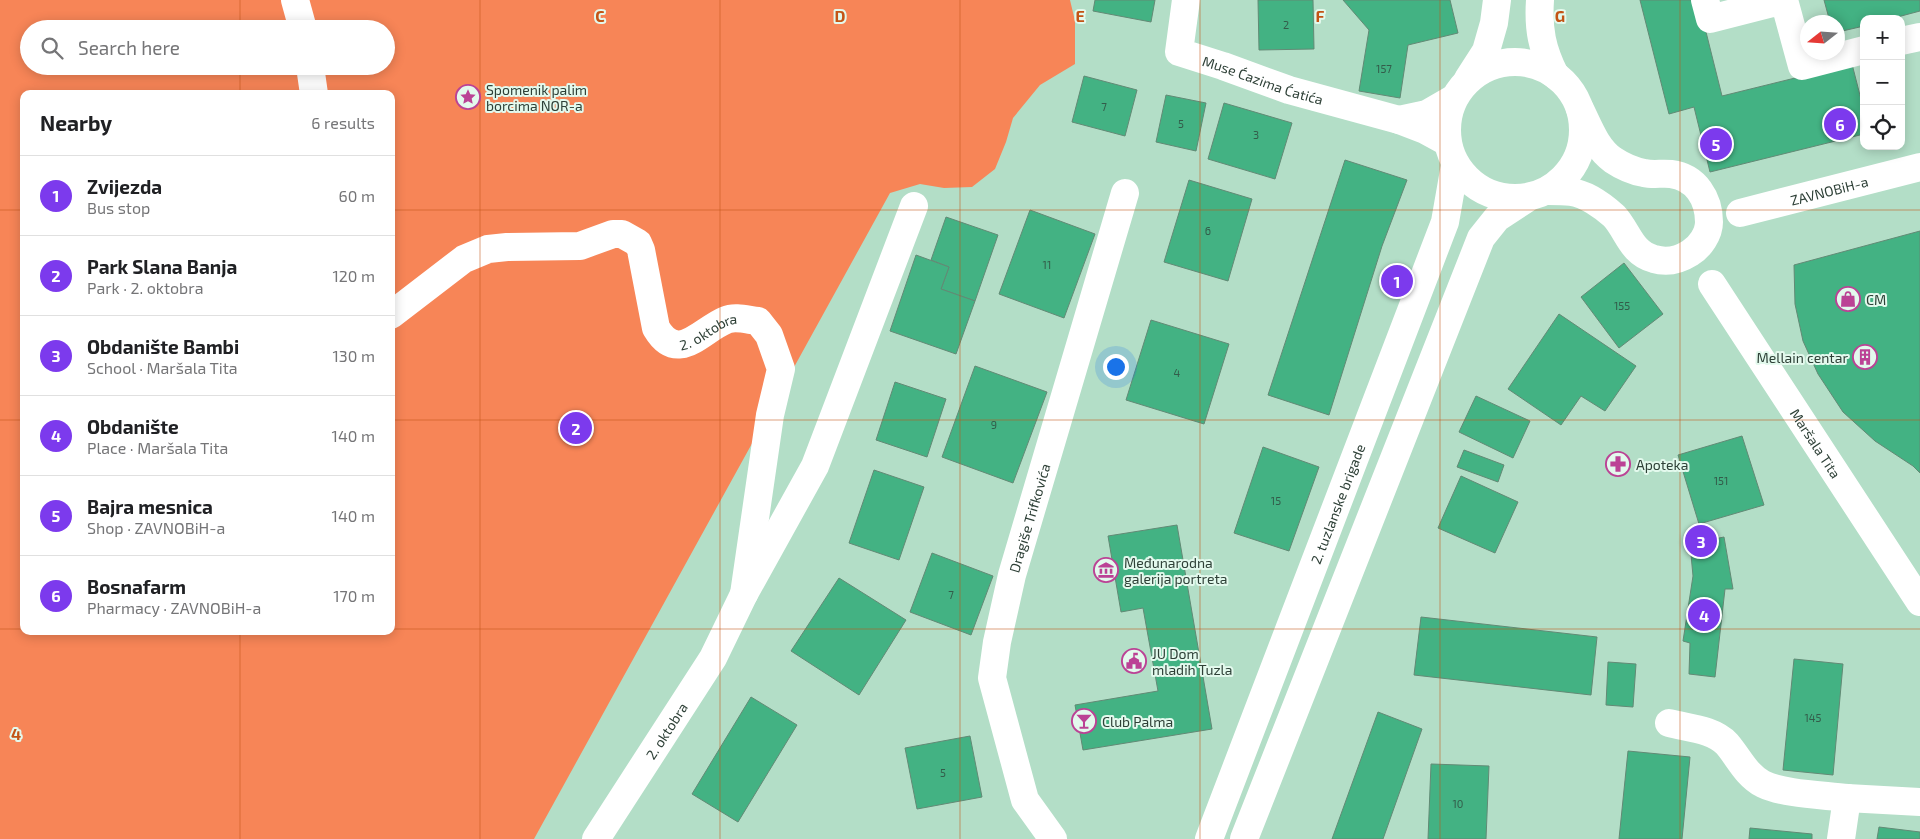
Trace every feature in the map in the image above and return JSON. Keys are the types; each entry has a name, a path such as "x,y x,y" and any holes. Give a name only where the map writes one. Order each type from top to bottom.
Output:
{"street":[{"path":"295,0 301,20"},
{"name":"Muse Ćazima Ćatića","path":"1186,0 1178,52 1289,90 1399,120"},
{"path":"1451,153 1447,120 1460,90 1486,51 1494,23 1497,0"},
{"path":"1540,0 1540,38 1546,57 1555,75"},
{"path":"1705,0 1710,19 1784,0 1802,66 1860,51"},
{"path":"1905,40 1920,37"},
{"path":"1399,120 1427,114 1460,90 1482,70 1500,63 1520,62 1538,66 1555,75 1570,90 1595,140 1612,159 1630,169 1644,173 1670,174 1684,178 1696,186 1705,198 1709,212 1709,226 1704,240 1706,265 1712,284"},
{"path":"311,75 313,90"},
{"path":"1244,839 1481,238 1497,218 1567,176 1579,156 1583,132 1580,109"},
{"path":"1399,120 1425,130 1451,153 1468,181 1485,193 1505,199 1572,192 1588,198 1614,217 1630,243 1641,253 1653,259 1667,261 1695,272 1712,284"},
{"name":"2. tuzlanske brigade","path":"1208,839 1445,222 1451,153"},
{"name":"ZAVNOBiH-a","path":"1667,261 1682,258 1694,251 1717,226 1740,213 1920,167"},
{"name":"Dragiše Trifkovića","path":"1053,839 1025,800 992,678 996,642 1012,574 1125,193"},
{"path":"1705,198 1740,213"},
{"name":"2. oktobra","path":"596,839 713,658 744,594 815,466 914,206"},
{"name":"2. oktobra","path":"395,313 464,259 488,249 580,246 614,234 622,234 638,243 642,250 656,328 662,338 678,345 687,343 725,320 733,318 758,321 769,336 780,369 770,415 744,594"},
{"name":"Maršala Tita","path":"1712,284 1920,602"},
{"path":"1669,723 1711,733 1726,743 1747,772 1763,784 1779,789 1847,798 1920,802"},
{"path":"1841,839 1847,798"}],"shaded area":[{"path":"0,0 1070,0 1075,21 1075,64 1040,85 1013,118 995,169 972,187 944,188 920,184 890,193 534,839 0,839"}],"building":[{"path":"1095,0 1155,0 1151,22 1093,11"},
{"path":"1258,0 1313,0 1314,49 1259,50"},
{"path":"1343,0 1450,0 1458,33 1408,45 1400,98 1359,91 1369,30"},
{"path":"1640,0 1698,0 1722,96 1852,64 1860,95 1860,135 1710,172 1694,107 1669,114"},
{"path":"1824,0 1920,0 1920,11 1905,15 1860,15 1860,27 1845,30 1845,15 1828,15"},
{"path":"1084,76 1137,90 1125,136 1072,122"},
{"path":"1166,95 1206,103 1196,151 1156,142"},
{"path":"1224,103 1292,123 1275,179 1208,159"},
{"path":"1345,160 1407,180 1382,246 1329,415 1268,395"},
{"path":"1189,180 1252,199 1228,281 1164,262"},
{"path":"1030,210 1095,234 1064,318 999,294"},
{"path":"946,217 998,235 975,301 941,289 949,267 931,260"},
{"name":"Mellain centar","path":"1920,231 1920,473 1913,466 1875,441 1843,412 1818,374 1803,341 1795,304 1794,265"},
{"path":"916,255 949,267 941,289 975,301 956,354 890,331"},
{"path":"1624,263 1663,314 1619,348 1581,297"},
{"path":"1559,314 1636,366 1605,411 1581,396 1561,425 1508,389"},
{"path":"1151,320 1229,344 1204,424 1126,400"},
{"path":"975,366 1047,392 1013,483 942,457"},
{"path":"895,382 946,399 927,457 876,440"},
{"path":"1476,396 1530,421 1513,458 1459,432"},
{"path":"1742,436 1764,505 1699,524 1678,455"},
{"path":"1263,447 1319,467 1289,551 1234,533"},
{"path":"1464,450 1504,465 1498,482 1457,467"},
{"path":"874,470 924,487 899,560 849,543"},
{"path":"1461,476 1518,502 1495,553 1438,528"},
{"path":"1177,525 1212,729 1083,750 1075,705 1158,691 1143,608 1121,612 1108,536"},
{"path":"1724,537 1733,589 1725,589 1715,677 1689,674 1690,643 1683,641 1693,576 1690,544"},
{"path":"932,553 993,576 971,635 910,612"},
{"path":"839,578 906,620 859,695 791,651"},
{"path":"1421,617 1597,637 1591,695 1414,675"},
{"path":"1794,659 1843,664 1833,775 1783,770"},
{"path":"1608,662 1636,664 1633,707 1606,705"},
{"path":"751,697 797,725 738,822 692,794"},
{"path":"1378,712 1422,729 1383,839 1332,839"},
{"path":"970,736 982,797 917,809 905,748"},
{"path":"1628,751 1690,757 1682,839 1619,839"},
{"path":"1431,764 1489,766 1486,839 1428,839"},
{"path":"1879,827 1920,832 1920,839 1877,839"},
{"path":"1750,828 1812,834 1812,839 1749,839"}],"place":[{"name":"Spomenik palim borcima NOR-a","path":"468,97"},
{"name":"Bosnafarm","path":"1840,124"},
{"name":"Bajra mesnica","path":"1716,144"},
{"name":"Zvijezda","path":"1397,281"},
{"name":"CM","path":"1848,299"},
{"name":"Mellain centar","path":"1865,357"},
{"name":"Park Slana Banja","path":"576,428"},
{"name":"Apoteka","path":"1618,464"},
{"name":"Obdanište Bambi","path":"1701,541"},
{"name":"Međunarodna galerija portreta","path":"1106,570"},
{"name":"Obdanište","path":"1704,615"},
{"name":"JU Dom mladih Tuzla","path":"1134,661"},
{"name":"Club Palma","path":"1084,721"}]}
